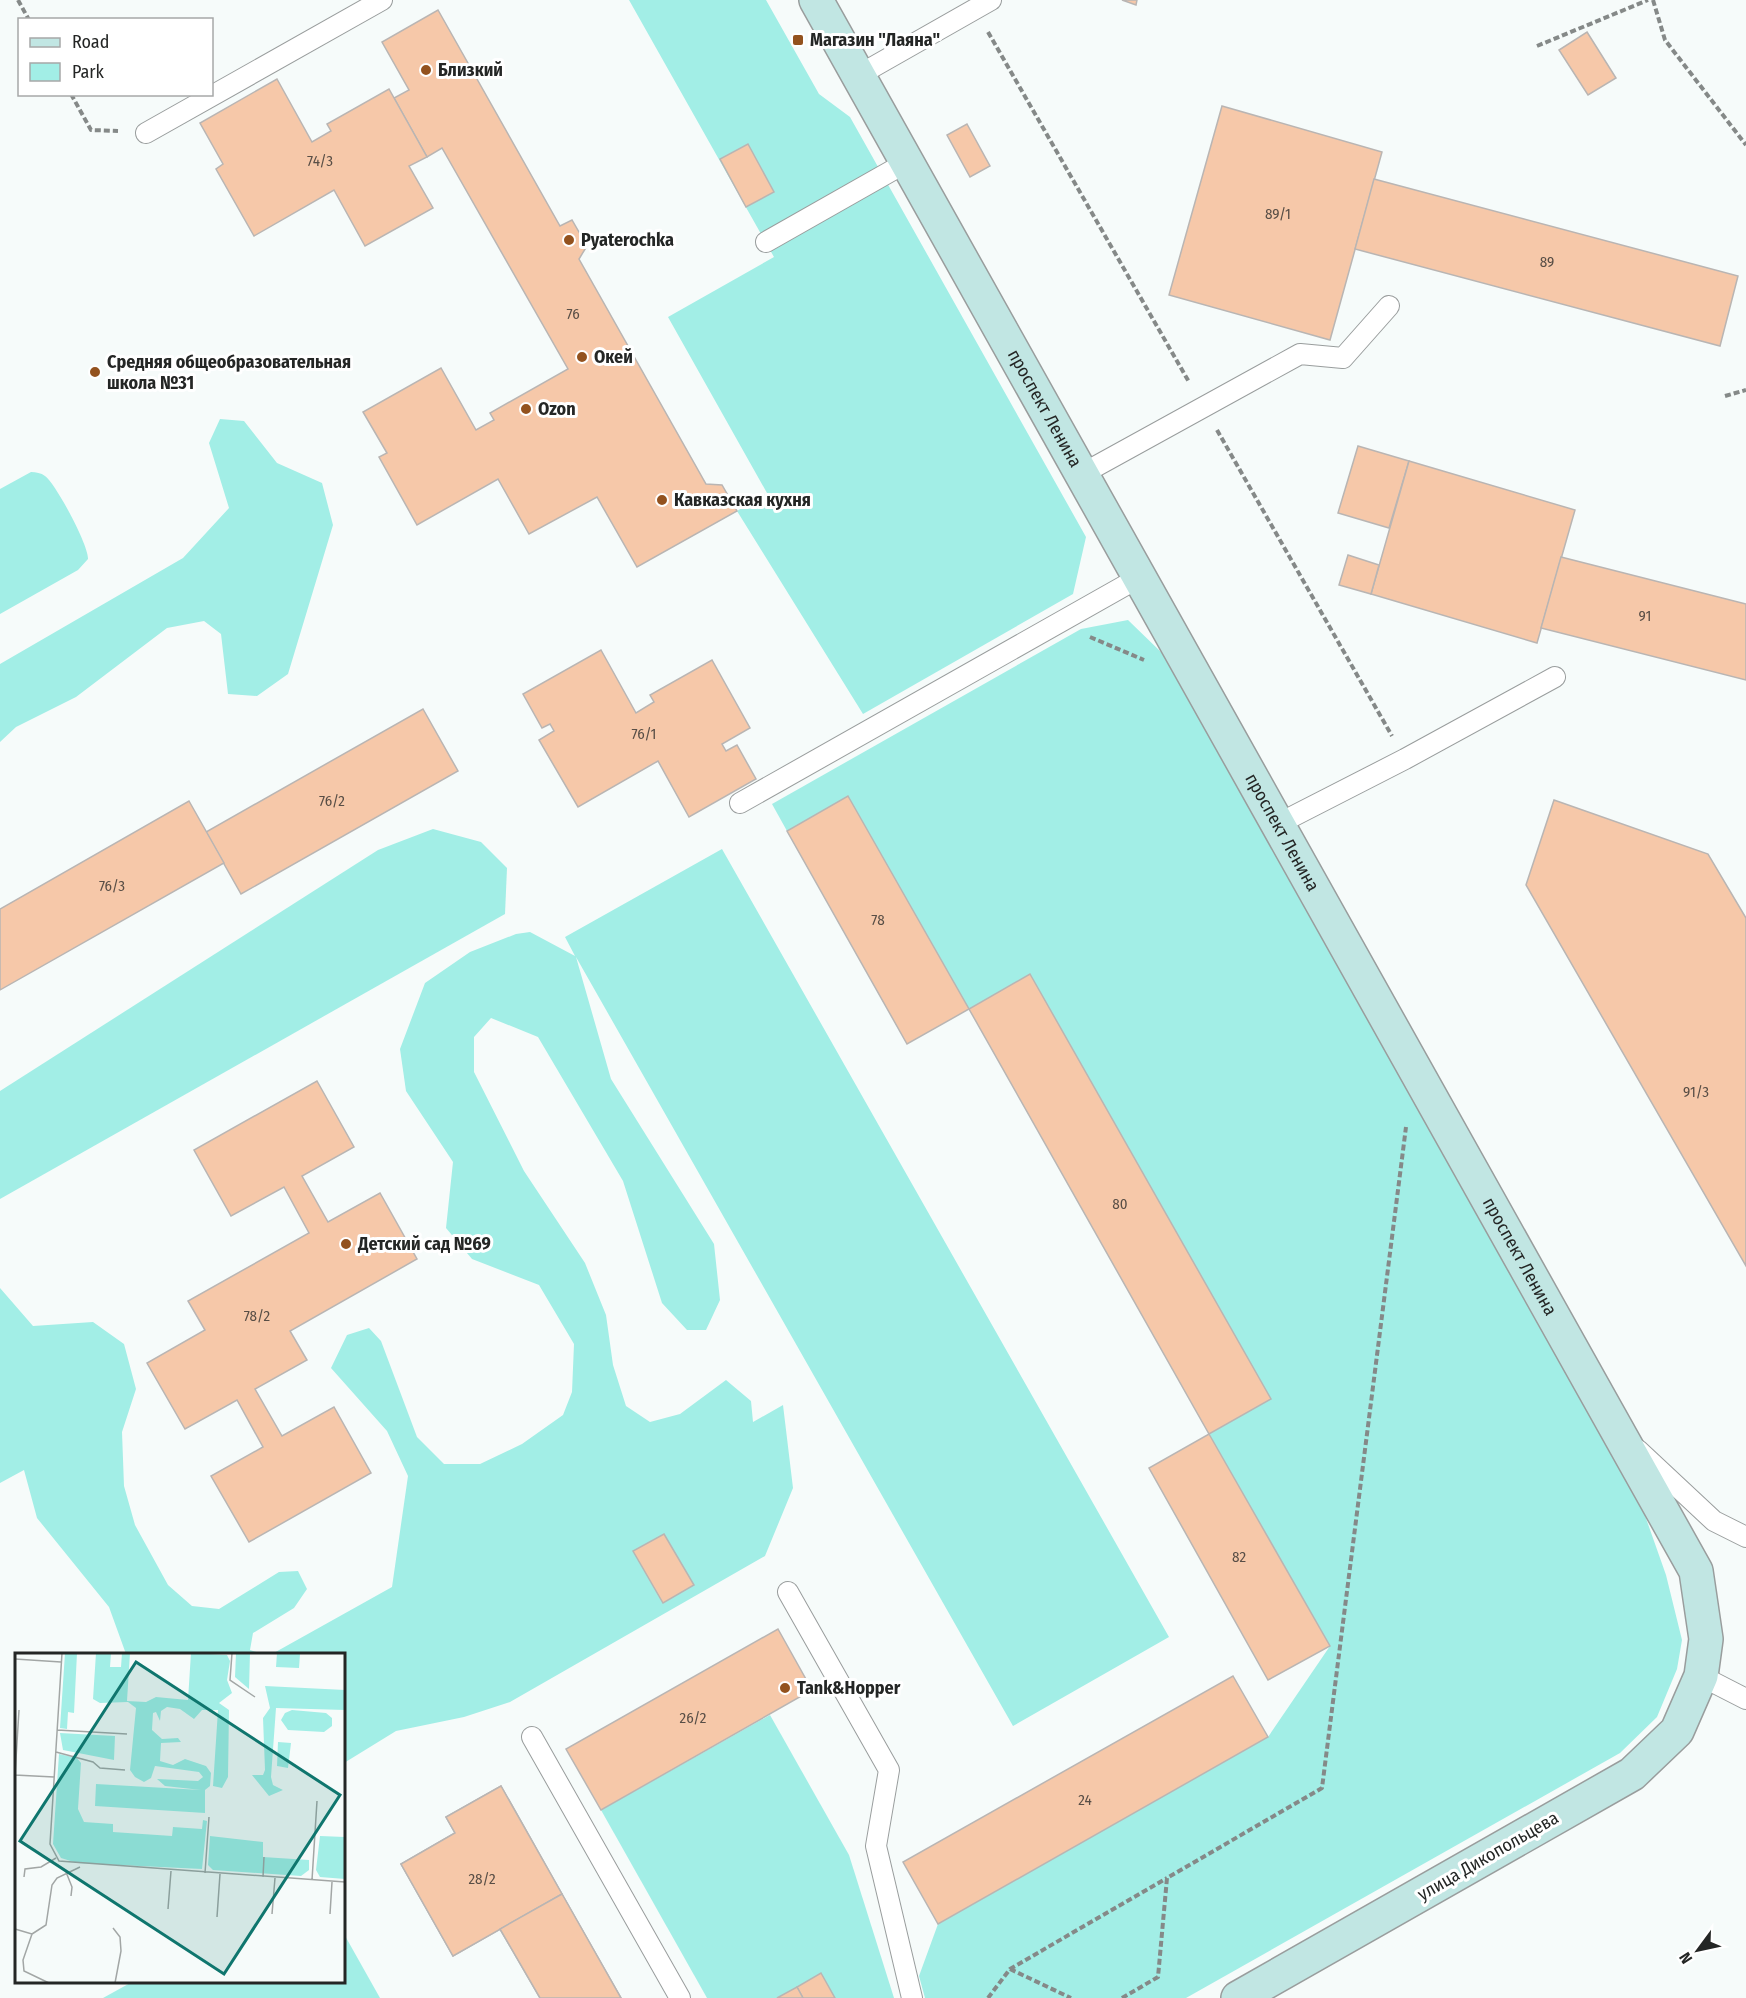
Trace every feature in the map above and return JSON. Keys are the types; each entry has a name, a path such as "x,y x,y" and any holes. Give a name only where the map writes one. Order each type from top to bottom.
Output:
{"street":[{"name":"проспект Ленина","path":"816,0 1696,1571 1706,1639 1701,1676"},
{"name":"улица Дикопольцева","path":"1238,1998 1632,1774 1677,1731 1701,1676"}],"lane":[{"path":"213,95 382,0"},
{"path":"859,75 983,4"},
{"path":"146,133 212,96"},
{"path":"766,242 907,162"},
{"path":"1082,474 1300,354 1343,358 1389,306"},
{"path":"740,803 1140,577"},
{"path":"1278,824 1405,759 1555,677"},
{"path":"1617,1430 1714,1521 1746,1537"},
{"path":"788,1592 889,1770 876,1846 912,1998"},
{"path":"1701,1676 1746,1699"},
{"path":"532,1737 680,1998"}],"path":[{"path":"18,0 28,18"},
{"path":"1537,46 1648,0"},
{"path":"1653,0 1665,40 1746,145"},
{"path":"983,4 1203,406 1405,759"},
{"path":"72,96 91,130 146,133"},
{"path":"1725,396 1746,390"},
{"path":"1058,624 1148,662"},
{"path":"988,1998 1010,1969 1322,1788 1406,1125"},
{"path":"1122,1998 1158,1977 1167,1878"},
{"path":"1010,1969 1071,1998"}],"green space":[{"path":"629,0 766,0 819,94 850,117 1086,537 1073,594 863,714 737,511 767,493 668,317 774,257"},
{"path":"220,419 244,421 277,463 322,483 333,525 288,674 257,696 228,694 221,634 204,621 167,628 76,697 16,727 0,742 0,664 183,558 229,508 209,443"},
{"path":"31,472 45,476 64,502 78,529 88,559 78,570 0,614 0,489"},
{"path":"1128,620 1162,653 1642,1507 1666,1575 1682,1640 1677,1669 1657,1717 1620,1753 1186,1998 925,1998 919,1976 938,1924 1268,1737 1330,1646 1209,1434 1030,975 969,1009 787,831 772,804 1081,629"},
{"path":"433,829 481,842 507,868 505,914 0,1199 0,1091 378,850"},
{"path":"722,849 1169,1637 1013,1726 576,957 611,1079 714,1244 720,1300 706,1330 687,1330 662,1303 623,1181 538,1037 491,1018 474,1037 474,1072 524,1171 585,1263 606,1315 613,1365 626,1406 650,1422 680,1414 726,1380 751,1401 753,1422 783,1405 793,1488 765,1556 510,1702 464,1717 396,1731 345,1762 345,1653 274,1653 392,1587 408,1476 387,1431 331,1368 347,1335 369,1328 381,1341 417,1437 444,1464 480,1464 522,1444 563,1415 572,1392 574,1344 539,1285 472,1259 446,1228 453,1162 406,1091 400,1049 425,983 470,952 516,934 530,932 575,956 565,937"},
{"path":"0,1288 33,1326 93,1322 124,1344 136,1389 122,1432 124,1486 135,1525 168,1585 192,1606 219,1609 279,1572 298,1571 307,1589 294,1608 253,1633 250,1650 259,1653 126,1653 109,1607 37,1518 24,1470 0,1483"},
{"path":"770,1715 849,1855 894,1998 707,1998 601,1810"},
{"path":"345,1936 380,1998 103,1998 130,1983 345,1983"}],"building":[{"path":"1122,0 1137,0 1136,5"},
{"path":"438,10 560,226 572,220 587,246 579,259 706,484 722,485 737,511 637,567 597,497 529,534 498,479 417,525 379,457 387,453 363,412 441,368 476,430 494,420 490,413 568,369 442,148 427,157 394,98 409,90 382,42"},
{"path":"1587,32 1616,78 1588,95 1559,50"},
{"path":"277,79 312,142 331,131 327,124 389,89 427,157 409,166 433,208 365,246 334,190 254,236 216,169 223,164 200,123"},
{"path":"1222,106 1382,152 1330,340 1169,295"},
{"path":"967,124 990,166 970,177 947,135"},
{"path":"748,144 774,192 746,207 720,159"},
{"path":"1374,179 1738,276 1720,346 1355,249"},
{"path":"1358,446 1409,461 1389,528 1338,513"},
{"path":"1409,461 1575,510 1537,643 1371,594"},
{"path":"1348,555 1379,565 1371,594 1339,585"},
{"path":"1561,557 1746,604 1746,680 1541,628"},
{"path":"601,650 636,713 654,702 650,695 712,660 750,728 722,744 726,751 737,745 756,779 689,817 658,761 578,807 539,740 554,731 550,724 542,728 523,694"},
{"path":"423,709 458,771 241,894 206,832"},
{"path":"848,796 969,1009 907,1044 787,831"},
{"path":"1554,800 1708,854 1746,918 1746,1266 1526,885"},
{"path":"189,801 224,863 0,990 0,909"},
{"path":"1030,974 1271,1399 1209,1434 969,1009"},
{"path":"317,1081 354,1147 302,1176 328,1222 380,1193 417,1259 290,1331 307,1360 255,1389 282,1436 334,1407 371,1473 249,1542 211,1476 263,1447 237,1400 185,1429 147,1363 205,1330 188,1301 309,1233 284,1187 231,1216 194,1150"},
{"path":"1209,1434 1330,1646 1268,1680 1149,1468"},
{"path":"664,1534 694,1585 663,1603 633,1551"},
{"path":"778,1629 812,1690 601,1810 566,1749"},
{"path":"1233,1676 1268,1737 938,1924 903,1862"},
{"path":"501,1786 621,1998 540,1998 500,1929 453,1956 401,1864 455,1833 446,1817"},
{"path":"501,1786 562,1894 453,1956 401,1864 455,1833 446,1817"},
{"path":"562,1894 621,1998 540,1998 500,1929"},
{"path":"821,1973 835,1998 803,1998 797,1987"},
{"path":"797,1987 803,1998 777,1998"}],"place":[{"name":"Магазин \"Лаяна\"","path":"798,40"},
{"name":"Близкий","path":"426,70"},
{"name":"Pyaterochka","path":"569,240"},
{"name":"Окей","path":"582,357"},
{"name":"Средняя общеобразовательная школа №31","path":"95,372"},
{"name":"Ozon","path":"526,409"},
{"name":"Кавказская кухня","path":"662,500"},
{"name":"Детский сад №69","path":"346,1244"},
{"name":"Tank&Hopper","path":"785,1688"}]}
